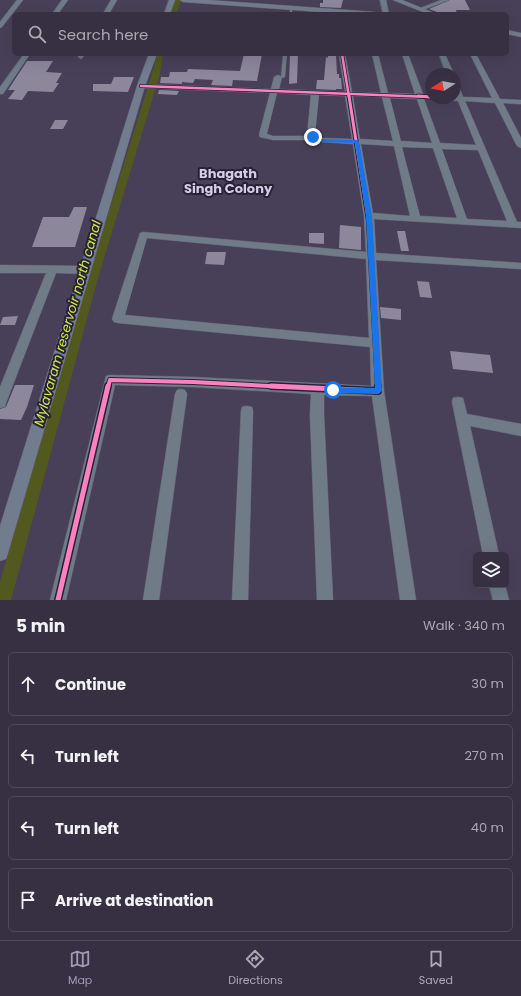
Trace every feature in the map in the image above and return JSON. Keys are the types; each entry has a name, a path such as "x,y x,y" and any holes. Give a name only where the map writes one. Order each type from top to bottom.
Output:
{"main road":[{"path":"168,12 172,0"},
{"path":"183,0 314,12"},
{"path":"396,0 429,12"},
{"path":"509,32 521,35"},
{"path":"0,553 151,56"}],"street":[{"path":"0,26 20,0"},
{"path":"56,12 65,0"},
{"path":"107,12 114,0"},
{"path":"383,0 386,12"},
{"path":"421,9 446,0"},
{"path":"0,92 26,56"},
{"path":"342,56 369,216 378,391 408,600"},
{"path":"375,56 416,219"},
{"path":"406,56 463,222"},
{"path":"443,56 448,68"},
{"path":"474,56 521,146"},
{"path":"280,77 274,91 263,135 273,138 316,138"},
{"path":"141,86 425,97"},
{"path":"315,93 311,136 322,140 481,148"},
{"path":"461,99 519,102"},
{"path":"369,216 517,225 461,101"},
{"path":"376,343 118,320 143,235 372,256 521,266"},
{"path":"0,269 85,270"},
{"path":"0,403 52,270"},
{"path":"58,600 110,380 193,382 378,391"},
{"path":"318,389 317,415 325,600"},
{"path":"151,600 181,394"},
{"path":"458,402 490,552"},
{"path":"240,600 247,411"},
{"path":"462,419 485,422 521,430"},
{"path":"499,588 501,600"}],"lane":[{"path":"280,77 285,56"}],"building":[{"path":"323,0 343,0 341,8 320,7 320,3 323,3"},
{"path":"450,0 465,0 470,10 437,12 429,9"},
{"path":"244,56 262,56 257,81 233,80 232,86 211,85 213,80 195,79 193,83 160,83 161,77 169,77 170,72 187,72 188,69 240,71"},
{"path":"290,56 298,56 297,83 289,84"},
{"path":"328,56 336,56 337,74 339,74 339,78 341,78 342,89 316,89 317,80 324,80 326,57 328,58"},
{"path":"27,61 53,61 46,72 62,73 56,83 59,83 53,92 28,91 22,100 8,99 15,90 8,90"},
{"path":"114,77 134,77 128,92 93,91 93,84 111,84"},
{"path":"159,90 179,91 177,95 158,94"},
{"path":"55,120 68,120 63,129 50,129"},
{"path":"74,207 87,207 75,247 32,247 43,217 69,217"},
{"path":"340,225 361,227 361,250 339,248"},
{"path":"397,231 405,231 409,251 401,251"},
{"path":"309,233 324,233 324,244 309,243"},
{"path":"207,252 226,252 224,265 205,264"},
{"path":"417,281 429,282 432,298 420,297"},
{"path":"380,307 401,309 401,320 381,318"},
{"path":"18,316 15,325 0,325 3,317"},
{"path":"450,351 490,355 493,373 453,369"},
{"path":"15,385 34,385 27,407 21,420 0,419 0,409 6,407"}],"waterway":[{"name":"Mylavaram reservoir north canal","path":"174,12 178,0"},
{"name":"Mylavaram reservoir north canal","path":"3,600 93,278 156,74 160,56"}],"cycle path":[{"path":"58,600 110,380 193,382 378,391 369,216 342,56"},
{"path":"141,86 425,97"}],"district":[{"name":"Bhagath Singh Colony","path":"228,180"}],"route":[{"path":"313,137 322,140 357,142 369,216 378,391 333,390"}]}
